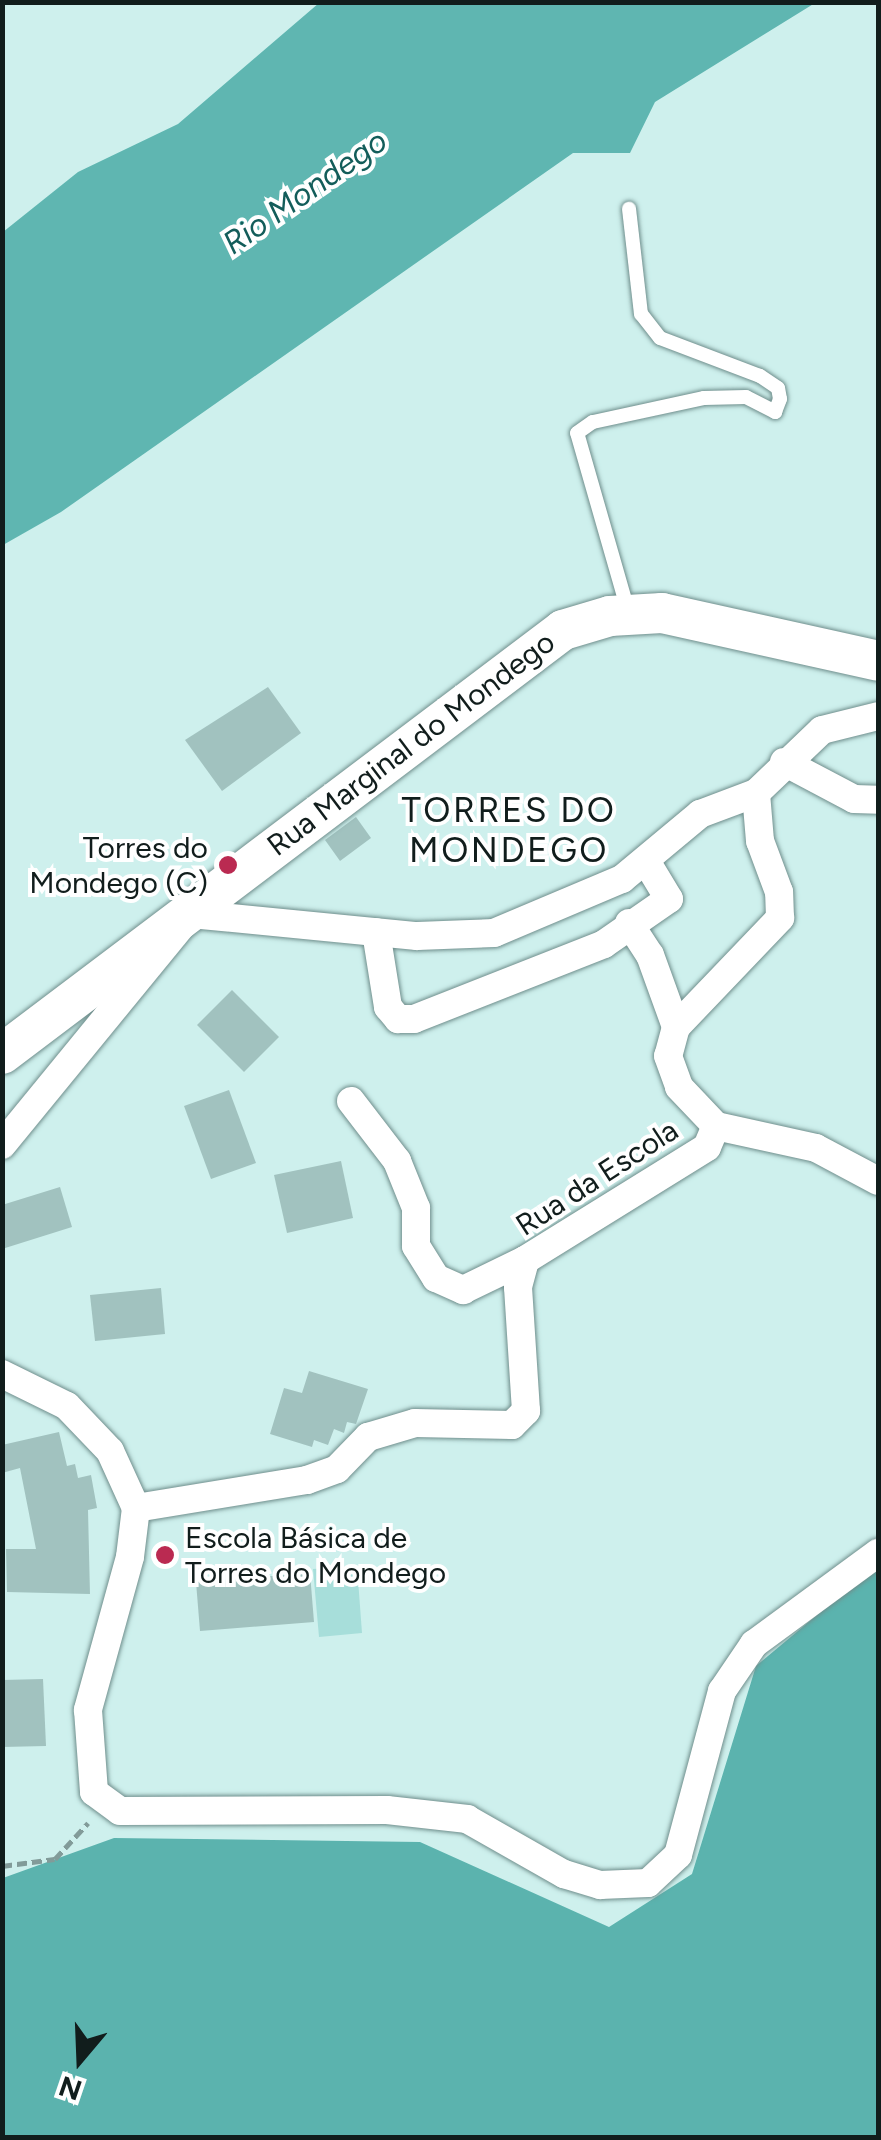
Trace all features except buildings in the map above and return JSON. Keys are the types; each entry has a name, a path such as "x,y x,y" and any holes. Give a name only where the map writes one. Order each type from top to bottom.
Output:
{"main road":[{"name":"Rua Marginal do Mondego","path":"2,1054 191,914 535,647 564,630 629,614 662,614 878,661"}],"street":[{"path":"2,1145 191,914 459,937 508,930 612,884 646,861 700,814 756,794 784,762 822,730 878,716"},
{"path":"784,762 854,798 878,800"},
{"path":"756,794 760,841 779,892 780,918 676,1028 668,1056 679,1086 716,1126 816,1148 878,1181"},
{"path":"376,932 388,1007 398,1019 409,1020 604,944 629,923 669,899 646,861"},
{"path":"629,923 650,956 676,1028"},
{"path":"351,1101 397,1162 416,1208 416,1246 436,1278 463,1290 525,1260"},
{"name":"Rua da Escola","path":"136,1508 307,1480 337,1469 368,1438 416,1422 512,1426 526,1411 518,1288 525,1260 707,1147 716,1126"},
{"path":"2,1374 67,1406 110,1451 136,1508 130,1557 104,1633 88,1710 94,1792 120,1811 387,1810 467,1819 564,1874 600,1885 648,1883 678,1855 722,1691 754,1644 878,1553"}],"lane":[{"path":"629,209 641,314 660,338 760,376 778,388 780,399 776,412 746,398 704,398 593,422 577,433 629,614"}],"path":[{"path":"2,1866 55,1859 106,1800"}],"shaded area":[{"path":"878,1564 878,2137 3,2138 3,1878 114,1838 420,1842 609,1927 692,1874 756,1666"},
{"path":"357,1566 362,1633 319,1637 313,1569"}],"water":[{"name":"Rio Mondego","path":"319,3 815,3 655,102 630,153 573,153 61,512 3,545 3,232 78,172 178,124"}],"place":[{"name":"Torres do Mondego (C)","path":"228,865"},
{"name":"Escola Básica de Torres do Mondego","path":"165,1555"}],"district":[{"name":"TORRES DO MONDEGO","path":"509,830"}]}
